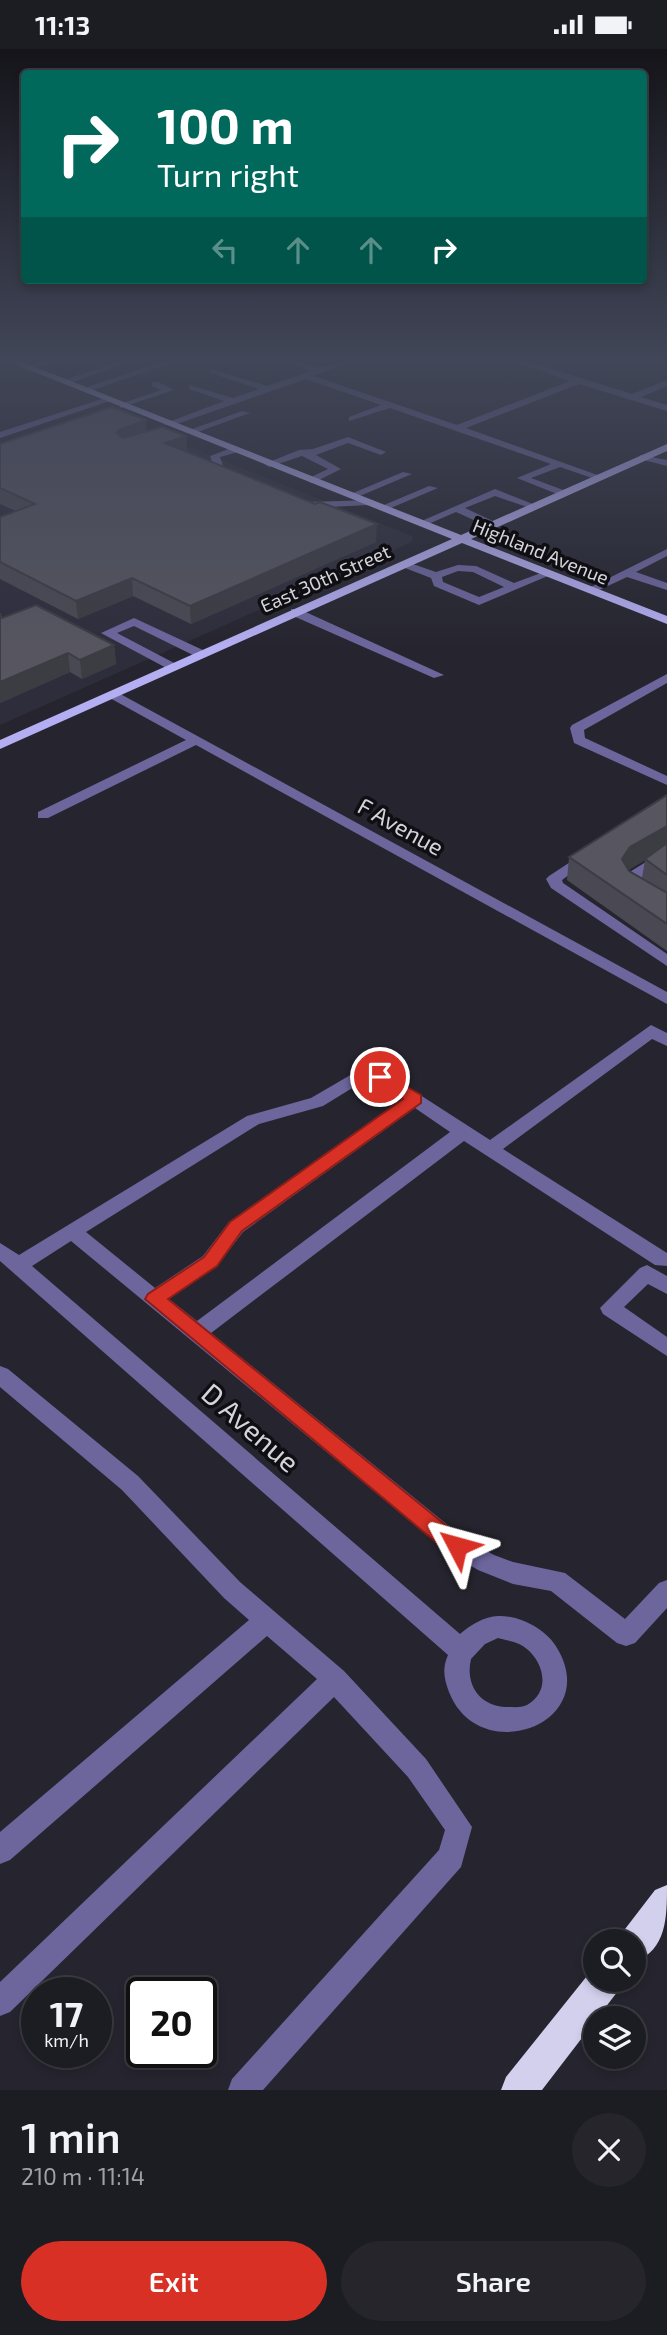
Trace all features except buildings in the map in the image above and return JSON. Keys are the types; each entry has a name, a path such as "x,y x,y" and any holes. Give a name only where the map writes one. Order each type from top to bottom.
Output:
{"highway":[{"path":"646,1929 667,1902"},
{"path":"519,2090 596,1992"}],"main road":[{"name":"Highland Avenue","path":"250,456 667,620"},
{"name":"East 30th Street","path":"0,745 644,457"}],"street":[{"path":"215,456 219,468 253,482"},
{"path":"269,464 291,456"},
{"path":"311,456 336,469 313,480"},
{"path":"537,456 598,477"},
{"path":"644,457 667,463"},
{"path":"559,464 522,478 562,493"},
{"path":"351,496 407,474"},
{"path":"382,507 433,488"},
{"path":"422,523 495,492 533,506"},
{"path":"298,501 319,506 369,502"},
{"path":"456,508 493,525"},
{"path":"591,590 667,552"},
{"path":"404,564 436,576 455,566 471,567 514,587"},
{"path":"436,576 438,584 479,601 549,573"},
{"path":"627,573 667,587"},
{"path":"667,574 663,577 667,581"},
{"path":"295,612 439,675"},
{"path":"172,667 107,633 134,622 201,654"},
{"path":"667,678 577,728 579,740 667,781"},
{"name":"F Avenue","path":"113,694 667,999"},
{"path":"43,815 197,740"},
{"path":"596,848 554,879 556,885 667,961"},
{"path":"663,860 633,876 629,884 667,912"},
{"path":"491,1149 650,1031 667,1040"},
{"path":"18,1265 253,1120 317,1102 359,1076 369,1074 380,1077 415,1099 662,1261"},
{"path":"154,1299 210,1262 236,1227 415,1099"},
{"path":"196,1333 464,1132"},
{"path":"72,1232 457,1546 486,1563 513,1573 557,1581 626,1635 667,1591"},
{"name":"D Avenue","path":"0,1250 461,1651"},
{"path":"667,1286 648,1273 610,1308 667,1348"},
{"path":"0,1375 130,1483 232,1590 335,1679 417,1767 459,1827 451,1857 243,2090"},
{"path":"0,1850 267,1620"},
{"path":"0,2002 335,1679"}],"shaded area":[{"path":"0,456 212,456 412,536 410,543 0,725"}],"route":[{"path":"380,1077 415,1099 236,1227 210,1262 154,1299 457,1546"}]}
